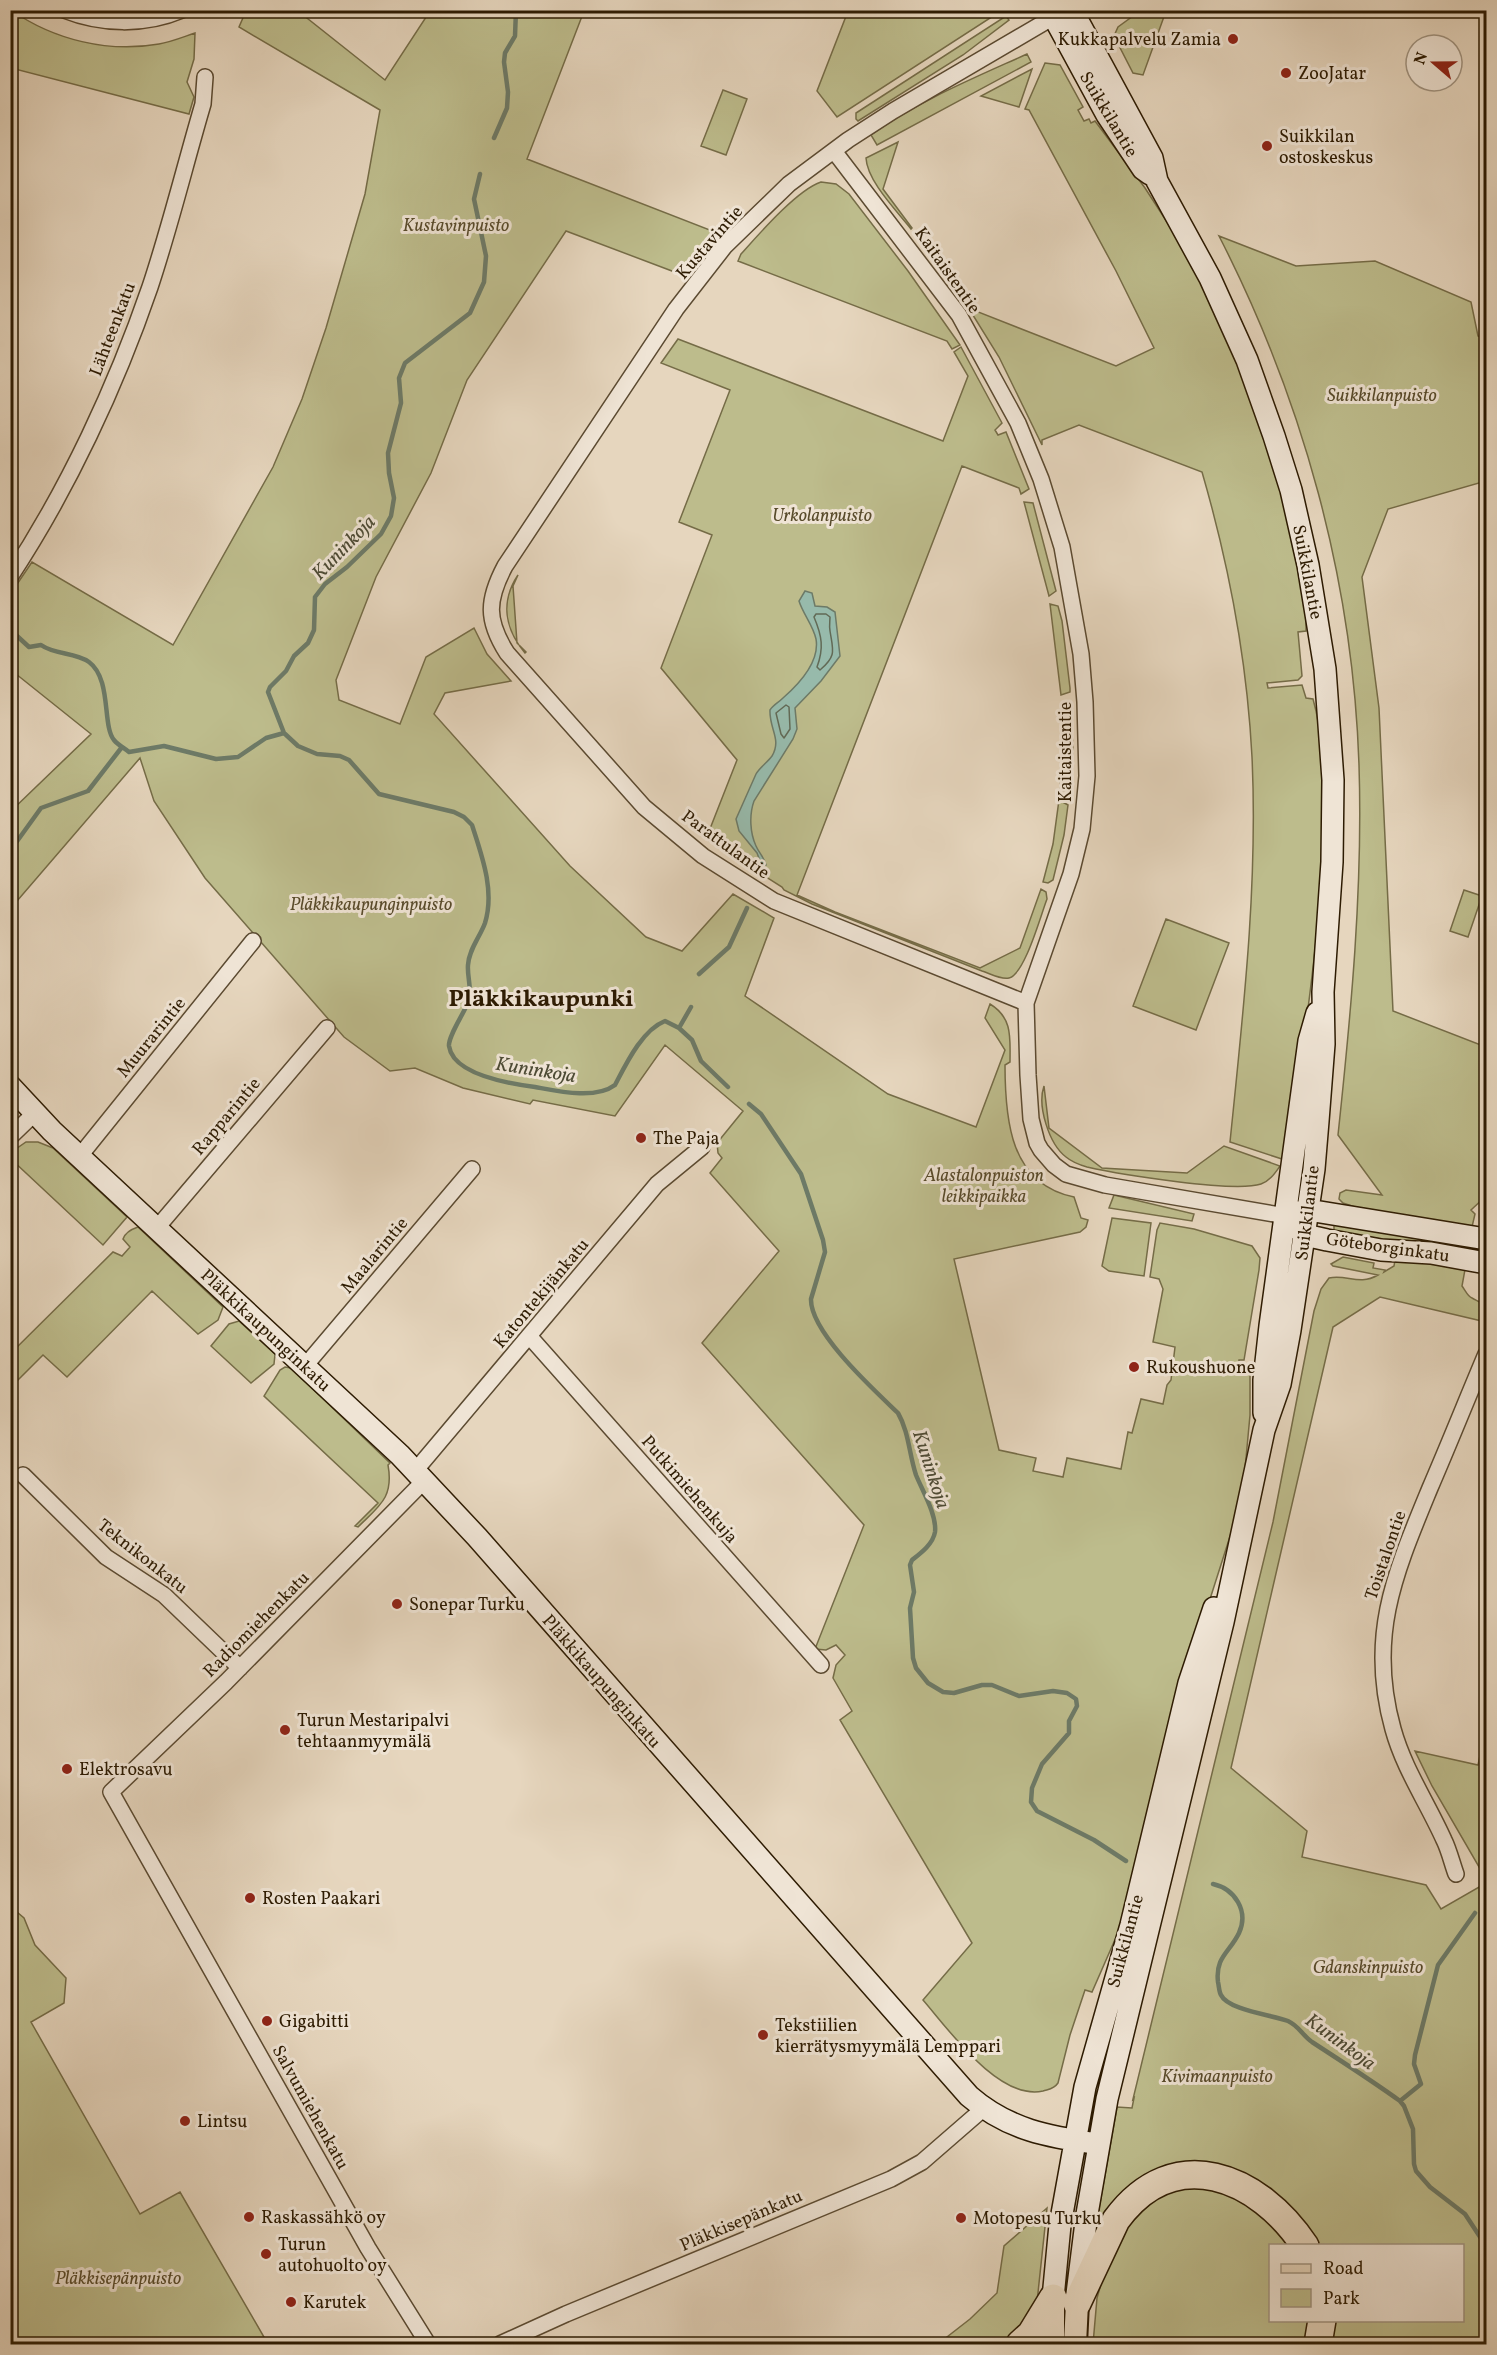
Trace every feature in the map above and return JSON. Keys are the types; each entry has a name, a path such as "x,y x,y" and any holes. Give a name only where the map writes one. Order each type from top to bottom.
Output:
{"highway":[{"path":"1020,2344 1065,2301 1125,2208 1142,2193 1168,2180 1200,2174 1233,2181 1260,2196 1276,2210 1295,2230 1304,2244"},
{"path":"1318,2344 1322,2322"}],"main road":[{"name":"Suikkilantie","path":"1053,2344 1087,2214 1107,2099 1239,1547 1264,1430 1280,1384 1305,1235 1318,1121 1324,1044 1323,993 1331,894 1333,780 1325,669 1308,565 1291,490 1271,427 1247,360 1210,278 1157,181 1143,169 1107,115 1060,12"},
{"name":"Suikkilantie","path":"1264,1430 1264,1380 1309,1041 1323,993"},
{"name":"Pläkkikaupunginkatu","path":"10,1086 79,1157 420,1476 484,1545 951,2078 983,2109 1007,2123 1099,2144"},
{"name":"Göteborginkatu","path":"1486,1239 1308,1210 1286,1216 1305,1235 1381,1250 1431,1253 1486,1263"},
{"name":"Suikkilantie","path":"1075,2344 1065,2301 1060,2224 1085,2087 1131,1925 1190,1683 1211,1614 1239,1547"}],"street":[{"path":"64,10 113,22 154,19 182,10"},
{"name":"Kustavintie","path":"491,605 493,593 505,566 676,309 725,246 789,184 834,151 893,111 1060,12"},
{"name":"Lähteenkatu","path":"10,577 71,472 110,387 149,287 202,104 206,77"},
{"name":"Kaitaistentie","path":"834,151 959,315 1018,423 1041,479 1062,547 1081,654 1087,776 1082,829 1071,874 1026,1003 1026,1045 1031,1119 1037,1143 1053,1165 1077,1178 1286,1216"},
{"name":"Parattulantie","path":"491,605 493,629 507,653 644,807 704,856 774,901 1026,1003"},
{"name":"Muurarintie","path":"79,1157 253,941"},
{"name":"Rapparintie","path":"156,1229 327,1028"},
{"path":"10,1137 35,1113"},
{"name":"Katontekijänkatu","path":"420,1476 530,1337 657,1184 702,1147"},
{"name":"Maalarintie","path":"305,1366 472,1169"},
{"name":"Putkimiehenkuja","path":"530,1337 821,1665"},
{"name":"Toistalontie","path":"1456,1874 1445,1840 1413,1782 1393,1731 1383,1689 1382,1656 1384,1626 1402,1554 1486,1354"},
{"name":"Teknikonkatu","path":"23,1475 106,1557 164,1595 240,1668"},
{"name":"Radiomiehenkatu","path":"111,1792 240,1668 420,1476"},
{"name":"Salvumiehenkatu","path":"111,1792 358,2229 428,2344"},
{"name":"Pläkkisepänkatu","path":"500,2344 548,2321 891,2179 922,2162 983,2109"}],"green space":[{"path":"11,10 63,36 101,45 120,47 159,44 195,33 194,59 187,82 194,97 189,114 11,68"},
{"path":"848,10 1001,11 837,117 817,91"},
{"path":"246,11 298,11 385,80 430,11 584,11 527,159 715,232 680,274 566,231 467,380 431,473 376,577 336,680 339,700 400,724 426,657 474,628 487,654 511,681 445,693 434,714 570,866 646,937 682,951 733,894 774,918 745,996 888,1094 976,1127 1005,1050 985,1018 990,1004 1003,1016 1010,1037 1010,1062 1005,1065 1007,1107 1016,1147 1024,1164 1036,1179 1053,1190 1074,1197 1081,1218 1088,1220 1086,1227 1080,1232 954,1259 999,1450 1036,1458 1033,1471 1063,1477 1067,1458 1121,1469 1128,1432 1132,1433 1141,1399 1163,1404 1167,1385 1171,1380 1175,1347 1153,1342 1163,1289 1159,1279 1150,1277 1160,1223 1194,1229 1252,1246 1260,1258 1244,1360 1239,1360 1238,1372 1250,1374 1250,1415 1245,1469 1233,1527 1203,1621 1124,1919 1092,1992 1085,1990 1070,2035 1058,2083 1051,2088 1043,2091 1026,2091 1009,2085 993,2075 961,2045 923,2000 972,1943 840,1720 852,1711 833,1678 836,1665 845,1655 836,1645 826,1650 815,1649 864,1525 702,1343 779,1251 710,1173 722,1158 718,1153 717,1143 743,1111 665,1045 615,1116 533,1100 530,1104 463,1088 415,1068 390,1071 344,1037 205,878 154,801 140,758 11,908 11,811 91,734 11,670 11,593 32,562 173,645 273,467 302,399 326,328 365,194 380,110 239,27"},
{"path":"1140,11 1166,11 1143,75 1133,73 1114,36 1118,27"},
{"path":"1006,16 1009,20 963,55 858,121 856,119 856,113"},
{"path":"1027,54 1031,62 877,145 871,135 927,101"},
{"path":"1045,63 1060,65 1083,107 1078,110 1084,121 1089,119 1091,123 1095,121 1145,188 1197,273 1241,372 1261,428 1286,508 1296,553 1306,616 1306,631 1298,632 1302,676 1298,680 1267,683 1268,688 1302,685 1306,698 1313,699 1321,739 1323,807 1316,940 1288,1161 1230,1142 1251,901 1252,757 1246,685 1235,613 1202,472 1079,425 1042,440 1042,445 999,357 958,291 973,310 1116,366 1154,348 1116,271 1029,110 1025,109"},
{"path":"1032,69 1019,107 981,96"},
{"path":"723,90 747,99 726,155 701,146"},
{"path":"898,142 883,189 911,229 877,186 871,176 866,158"},
{"path":"821,182 836,184 849,194 908,271 960,345 952,349 947,341 738,261 741,254 779,214 801,194"},
{"name":"Suikkilanpuisto","path":"1219,236 1296,266 1375,261 1471,302 1478,336 1482,338 1486,363 1486,481 1388,509 1362,577 1379,708 1393,1011 1486,1047 1486,1196 1471,1210 1475,1214 1472,1227 1355,1207 1339,1199 1340,1193 1346,1190 1382,1195 1338,1135 1358,904 1360,811 1355,696 1334,560 1299,427 1249,298"},
{"name":"Urkolanpuisto","path":"678,339 943,441 968,376 954,352 961,347 1002,423 995,430 998,435 1006,432 1029,489 1021,494 1019,488 962,466 797,895 980,968 1020,948 1041,889 1046,892 1047,899 1037,930 1021,966 1009,978 996,976 812,904 784,890 706,839 737,760 661,668 712,535 679,522 730,390 661,363"},
{"path":"1024,502 1033,503 1056,591 1049,596"},
{"path":"518,575 513,586 517,642 509,625 507,605 512,585"},
{"path":"1050,604 1058,606 1062,621 1070,692 1061,695"},
{"path":"1062,704 1071,707 1073,752 1071,786 1060,791"},
{"path":"1059,800 1068,805 1064,835 1053,880 1048,883 1043,882 1053,844"},
{"path":"1464,890 1482,896 1468,937 1450,931"},
{"path":"1166,919 1229,943 1196,1030 1133,1006"},
{"path":"1044,1086 1049,1128 1102,1168 1187,1173 1224,1146 1280,1166 1264,1183 1227,1186 1149,1178 1102,1170 1073,1162 1054,1143 1046,1124 1042,1104"},
{"path":"26,1142 38,1142 53,1148 127,1217 103,1245 11,1159 13,1151"},
{"path":"1114,1195 1194,1214 1192,1221 1109,1208"},
{"path":"1112,1218 1151,1223 1144,1276 1109,1271 1102,1266"},
{"path":"1334,1224 1469,1246 1468,1254 1334,1231"},
{"path":"138,1227 223,1307 218,1320 198,1334 152,1291 67,1377 43,1355 11,1387 11,1353 113,1252 122,1256 130,1247 123,1239 124,1237"},
{"path":"1343,1257 1374,1263 1373,1268 1385,1270 1384,1272 1394,1266 1395,1260 1466,1264 1462,1286 1469,1296 1485,1306 1486,1322 1380,1297 1333,1327 1231,1768 1307,1831 1302,1857 1426,1885 1441,1909 1486,1883 1486,2344 1326,2344 1329,2322 1464,2322 1464,2244 1309,2244 1189,2169 1092,2248 1117,2107 1132,2108 1273,1522 1314,1311 1321,1289 1329,1278 1365,1280 1378,1275 1331,1264"},
{"path":"239,1321 275,1354 274,1364 251,1383 211,1346 229,1324"},
{"path":"285,1367 291,1368 390,1463 387,1494 378,1507 358,1527 355,1526 378,1503 264,1396 280,1370"},
{"path":"1486,1728 1486,1879 1432,1786 1415,1751 1478,1765"},
{"name":"Pläkkisepänpuisto","path":"11,1907 24,1918 35,1945 66,1978 64,2003 31,2022 140,2214 180,2192 268,2344 24,2344 11,2331 11,2288 16,2283 10,2272"},
{"path":"1193,2185 1246,2197 1291,2244 1269,2244 1269,2322 1311,2322 1308,2344 1093,2344 1097,2298 1119,2236 1157,2196"},
{"path":"1047,2208 1037,2302 1014,2339 1007,2344 938,2344 970,2319 997,2293 1004,2246"}],"water":[{"path":"805,591 812,593 815,606 827,607 835,612 840,656 821,681 795,708 797,729 793,739 754,801 751,812 751,830 766,865 762,866 757,853 739,831 736,819 756,774 775,750 770,710 802,679 815,656 815,634 799,601"}],"waterway":[{"name":"Kuninkoja","path":"494,138 507,108 508,92 504,62 505,53 515,36 516,10"},
{"name":"Kuninkoja","path":"480,174 474,199 486,256 484,282 470,313 405,363 399,378 401,403 388,453 394,498 391,516 381,534 347,567 325,584 315,597 314,630 308,643 294,656 286,671 268,692 284,733 298,746 317,754 340,756 349,760 379,794 454,812 464,817 472,825 486,874 489,899 485,923 469,959 469,1000 449,1042 453,1056 461,1064 485,1076 512,1083 565,1092 587,1093 607,1090 615,1085 642,1040 657,1025 665,1021 679,1028 692,1040 701,1061 728,1087"},
{"path":"10,632 29,647 41,645 89,662 101,679 110,733 116,742 129,752 164,746 216,759 238,757 266,738 284,733"},
{"path":"10,851 41,808 88,791 122,747"},
{"path":"699,974 729,947 747,908"},
{"path":"679,1028 691,1007"},
{"name":"Kuninkoja","path":"749,1104 761,1114 801,1174 823,1240 825,1252 811,1299 813,1312 821,1328 845,1360 898,1413 916,1475 934,1518 935,1532 932,1540 912,1560 910,1565 914,1592 910,1608 913,1658 916,1668 928,1683 943,1692 954,1693 982,1685 992,1685 1019,1696 1053,1691 1067,1693 1076,1699 1077,1706 1069,1721 1069,1733 1042,1764 1032,1788 1031,1802 1037,1811 1094,1840 1126,1861"},
{"name":"Kuninkoja","path":"1213,1884 1234,1896 1241,1909 1242,1917 1239,1933 1219,1966 1218,1982 1221,1995 1232,2005 1292,2023 1312,2042 1400,2101 1413,2129 1416,2171 1430,2187 1465,2214 1486,2246"},
{"path":"1400,2101 1421,2084 1414,2064 1415,2055 1438,1965 1475,1913"}],"place":[{"name":"Kukkapalvelu Zamia","path":"1233,39"},
{"name":"ZooJatar","path":"1286,73"},
{"name":"Suikkilan ostoskeskus","path":"1267,146"},
{"name":"The Paja","path":"641,1138"},
{"name":"Rukoushuone","path":"1134,1367"},
{"name":"Sonepar Turku","path":"397,1604"},
{"name":"Turun Mestaripalvi tehtaanmyymälä","path":"285,1730"},
{"name":"Elektrosavu","path":"67,1769"},
{"name":"Rosten Paakari","path":"250,1898"},
{"name":"Gigabitti","path":"267,2021"},
{"name":"Tekstiilien kierrätysmyymälä Lemppari","path":"763,2035"},
{"name":"Lintsu","path":"185,2121"},
{"name":"Raskassähkö oy","path":"249,2217"},
{"name":"Motopesu Turku","path":"961,2218"},
{"name":"Turun autohuolto oy","path":"266,2254"},
{"name":"Karutek","path":"291,2302"}],"district":[{"name":"Pläkkikaupunki","path":"541,998"}],"park label":[{"name":"Kustavinpuisto","path":"456,225"},
{"name":"Pläkkikaupunginpuisto","path":"371,904"},
{"name":"Alastalonpuiston leikkipaikka","path":"984,1185"},
{"name":"Gdanskinpuisto","path":"1368,1967"},
{"name":"Kivimaanpuisto","path":"1217,2076"}]}
